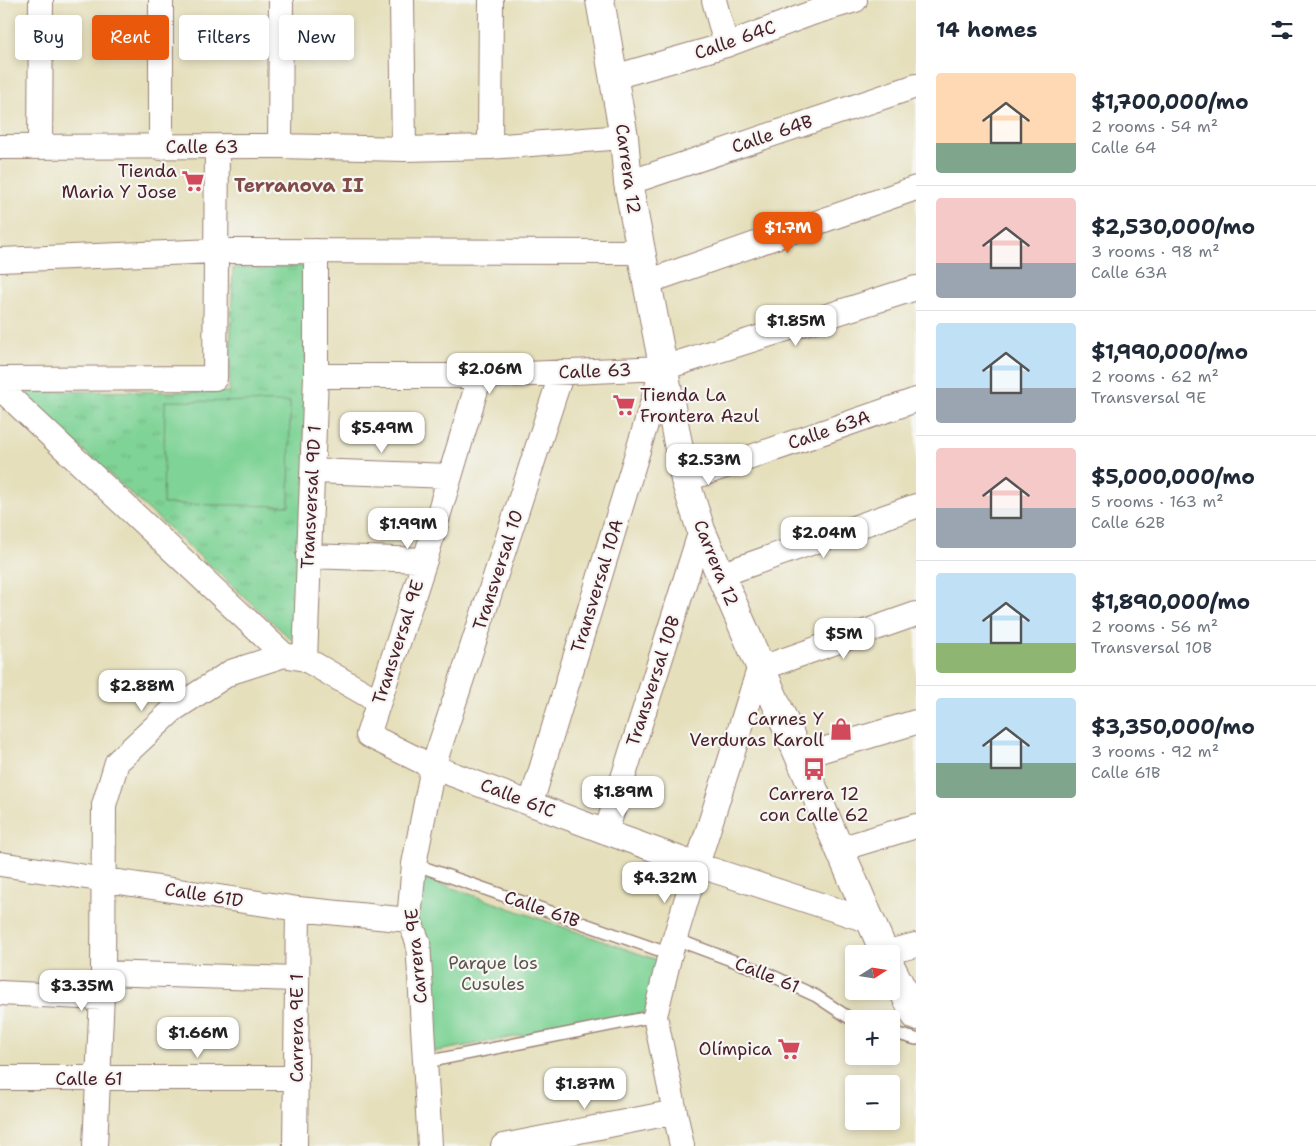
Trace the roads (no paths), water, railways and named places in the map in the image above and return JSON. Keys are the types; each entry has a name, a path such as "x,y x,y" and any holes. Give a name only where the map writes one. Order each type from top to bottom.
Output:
{"main road":[{"name":"Carrera 12","path":"600,0 624,137 628,183 685,480 701,530 759,669 881,945"},
{"path":"900,985 916,1016"}],"street":[{"path":"40,147 41,0"},
{"path":"161,148 162,0"},
{"path":"280,146 281,0"},
{"path":"402,0 404,149"},
{"path":"490,147 491,0"},
{"path":"714,0 726,45"},
{"name":"Calle 64C","path":"614,77 726,45 811,6 855,0"},
{"name":"Calle 64B","path":"628,183 916,86"},
{"name":"Calle 63","path":"0,147 217,148 280,146 404,149 490,147 624,137"},
{"path":"0,379 215,378 217,148"},
{"path":"647,282 916,188"},
{"path":"0,260 215,251 642,252"},
{"name":"Transversal 9D 1","path":"295,657 308,556 313,470 316,376 316,251"},
{"name":"Calle 63","path":"316,376 480,376 663,368 916,288"},
{"name":"Transversal 10A","path":"531,802 663,368"},
{"name":"Transversal 10","path":"433,767 562,372"},
{"name":"Transversal 9E","path":"368,735 425,560 480,376"},
{"path":"0,388 295,657 378,701"},
{"name":"Calle 63A","path":"685,480 916,400"},
{"path":"313,470 450,476"},
{"path":"720,575 916,506"},
{"name":"Transversal 10B","path":"606,832 701,530"},
{"path":"308,556 425,560"},
{"path":"682,1146 655,1016 672,946 696,865 759,669 916,614"},
{"path":"95,1146 103,973 104,805 117,762 174,709 231,672 295,657"},
{"path":"799,757 916,722"},
{"name":"Calle 61C","path":"368,735 433,767 531,802 606,832 696,865 870,921"},
{"name":"Carrera 9E","path":"430,1146 418,942 409,920 414,864 433,767"},
{"path":"840,849 916,826"},
{"name":"Calle 61D","path":"0,864 298,909 409,920"},
{"name":"Carrera 9E 1","path":"295,1146 298,909"},
{"path":"900,950 916,946"},
{"path":"103,973 297,980"},
{"path":"0,993 102,998"},
{"name":"Calle 61","path":"0,1078 297,1078"},
{"path":"503,1146 675,1112"}],"lane":[{"name":"Calle 61B","path":"414,864 672,946"},
{"name":"Calle 61","path":"672,946 766,973 816,996 845,1015"},
{"path":"426,1062 655,1016"},
{"path":"900,1035 916,1039"}],"place":[{"name":"Tienda Maria Y Jose","path":"193,181"},
{"name":"Tienda La Frontera Azul","path":"624,405"},
{"name":"Carnes Y Verduras Karoll","path":"841,729"},
{"name":"Carrera 12 con Calle 62","path":"814,769"},
{"name":"Olímpica","path":"789,1049"}],"district":[{"name":"Terranova II","path":"299,185"}],"park label":[{"name":"Parque los Cusules","path":"493,973"}]}
